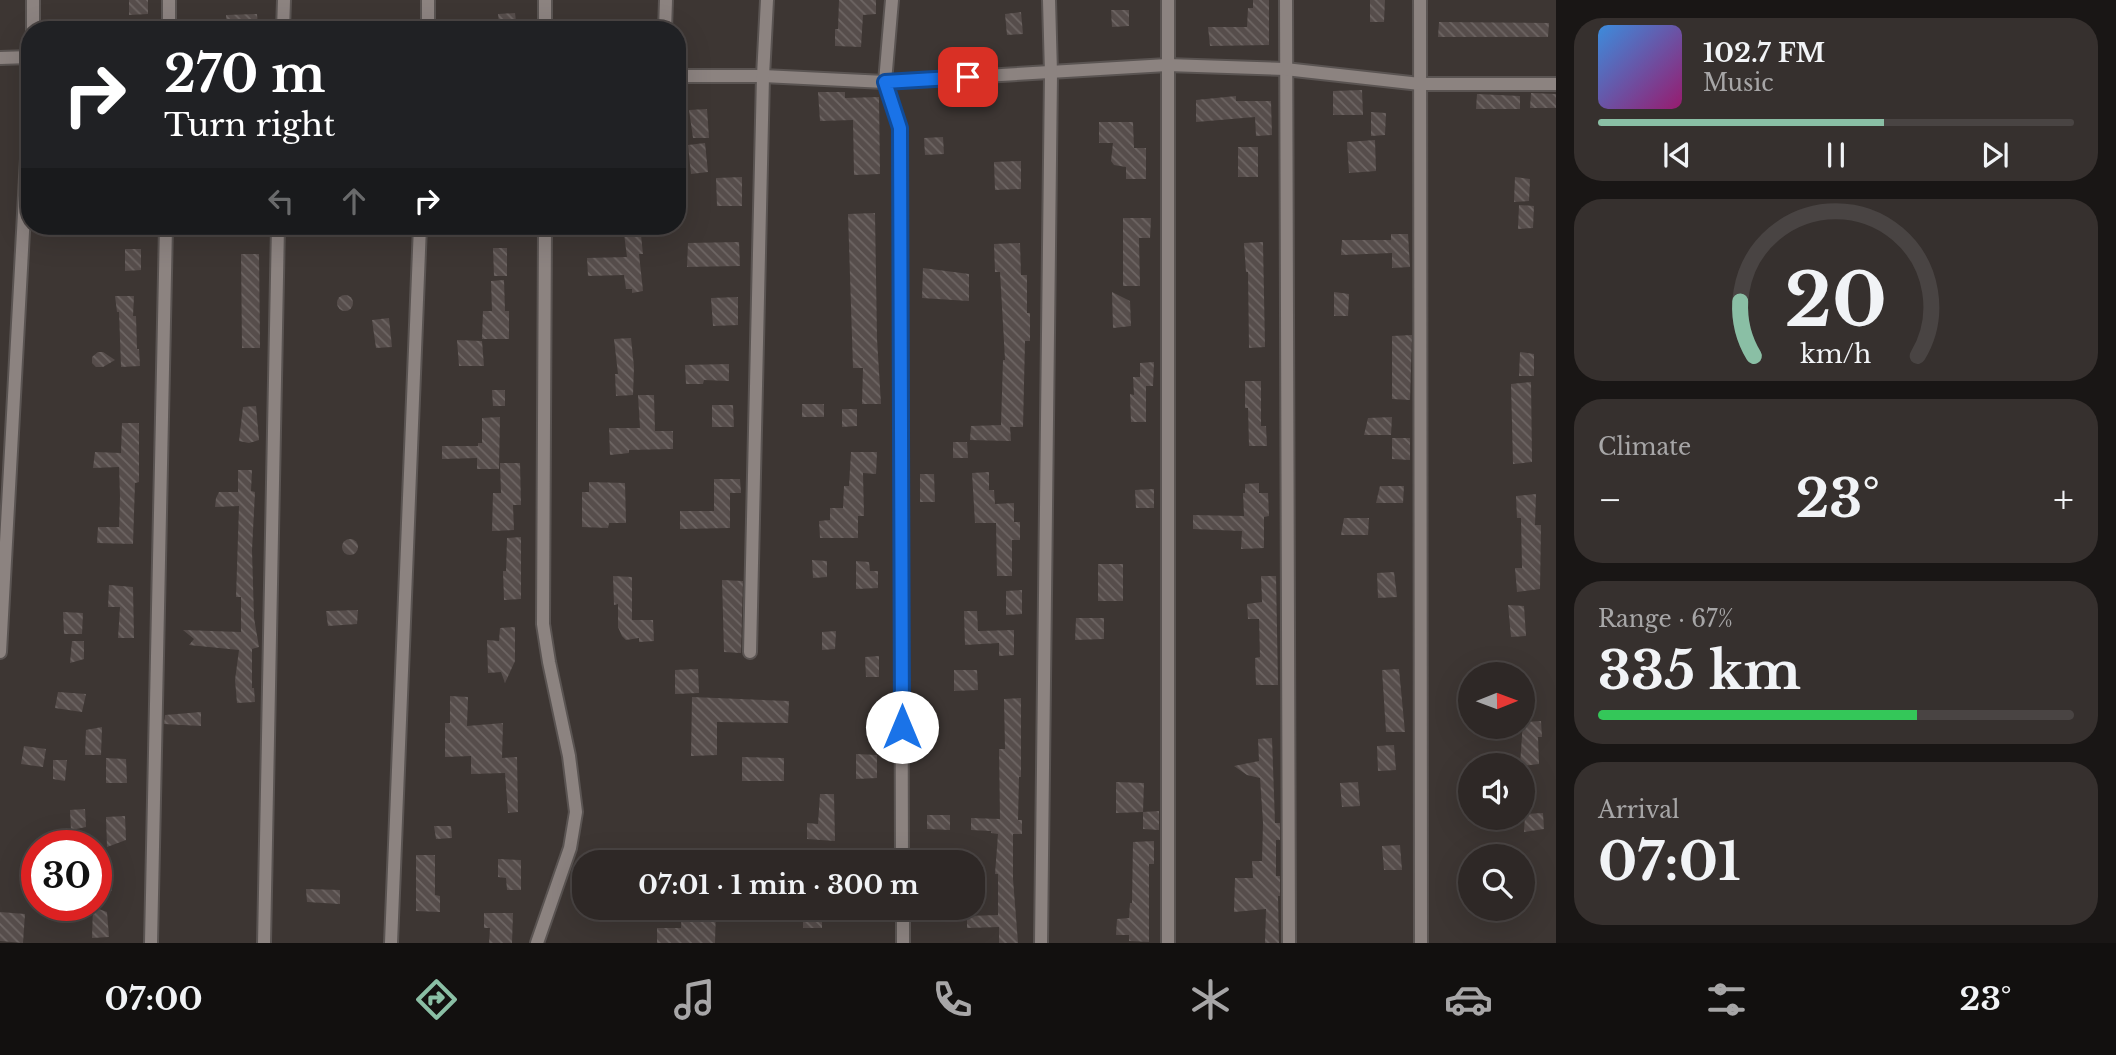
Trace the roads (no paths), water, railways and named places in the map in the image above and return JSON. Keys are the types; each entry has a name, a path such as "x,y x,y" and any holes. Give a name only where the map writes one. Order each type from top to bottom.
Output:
{"street":[{"path":"33,0 33,21"},
{"path":"169,0 169,21"},
{"path":"283,21 284,0"},
{"path":"428,0 428,21"},
{"path":"545,0 545,21"},
{"path":"665,21 666,0"},
{"path":"750,652 767,0"},
{"path":"892,0 885,82 900,128 902,850"},
{"path":"1041,943 1051,73 1049,0"},
{"path":"1168,0 1168,943"},
{"path":"1286,0 1289,943"},
{"path":"1420,0 1421,943"},
{"path":"0,58 21,57"},
{"path":"686,76 763,76 885,82 1167,65 1285,69 1419,84 1556,84"},
{"path":"0,652 23,235"},
{"path":"151,943 166,235"},
{"path":"264,943 278,235"},
{"path":"391,943 420,235"},
{"path":"537,943 570,848 576,812 569,756 549,662 544,624 545,235"},
{"path":"903,920 903,943"}]}
